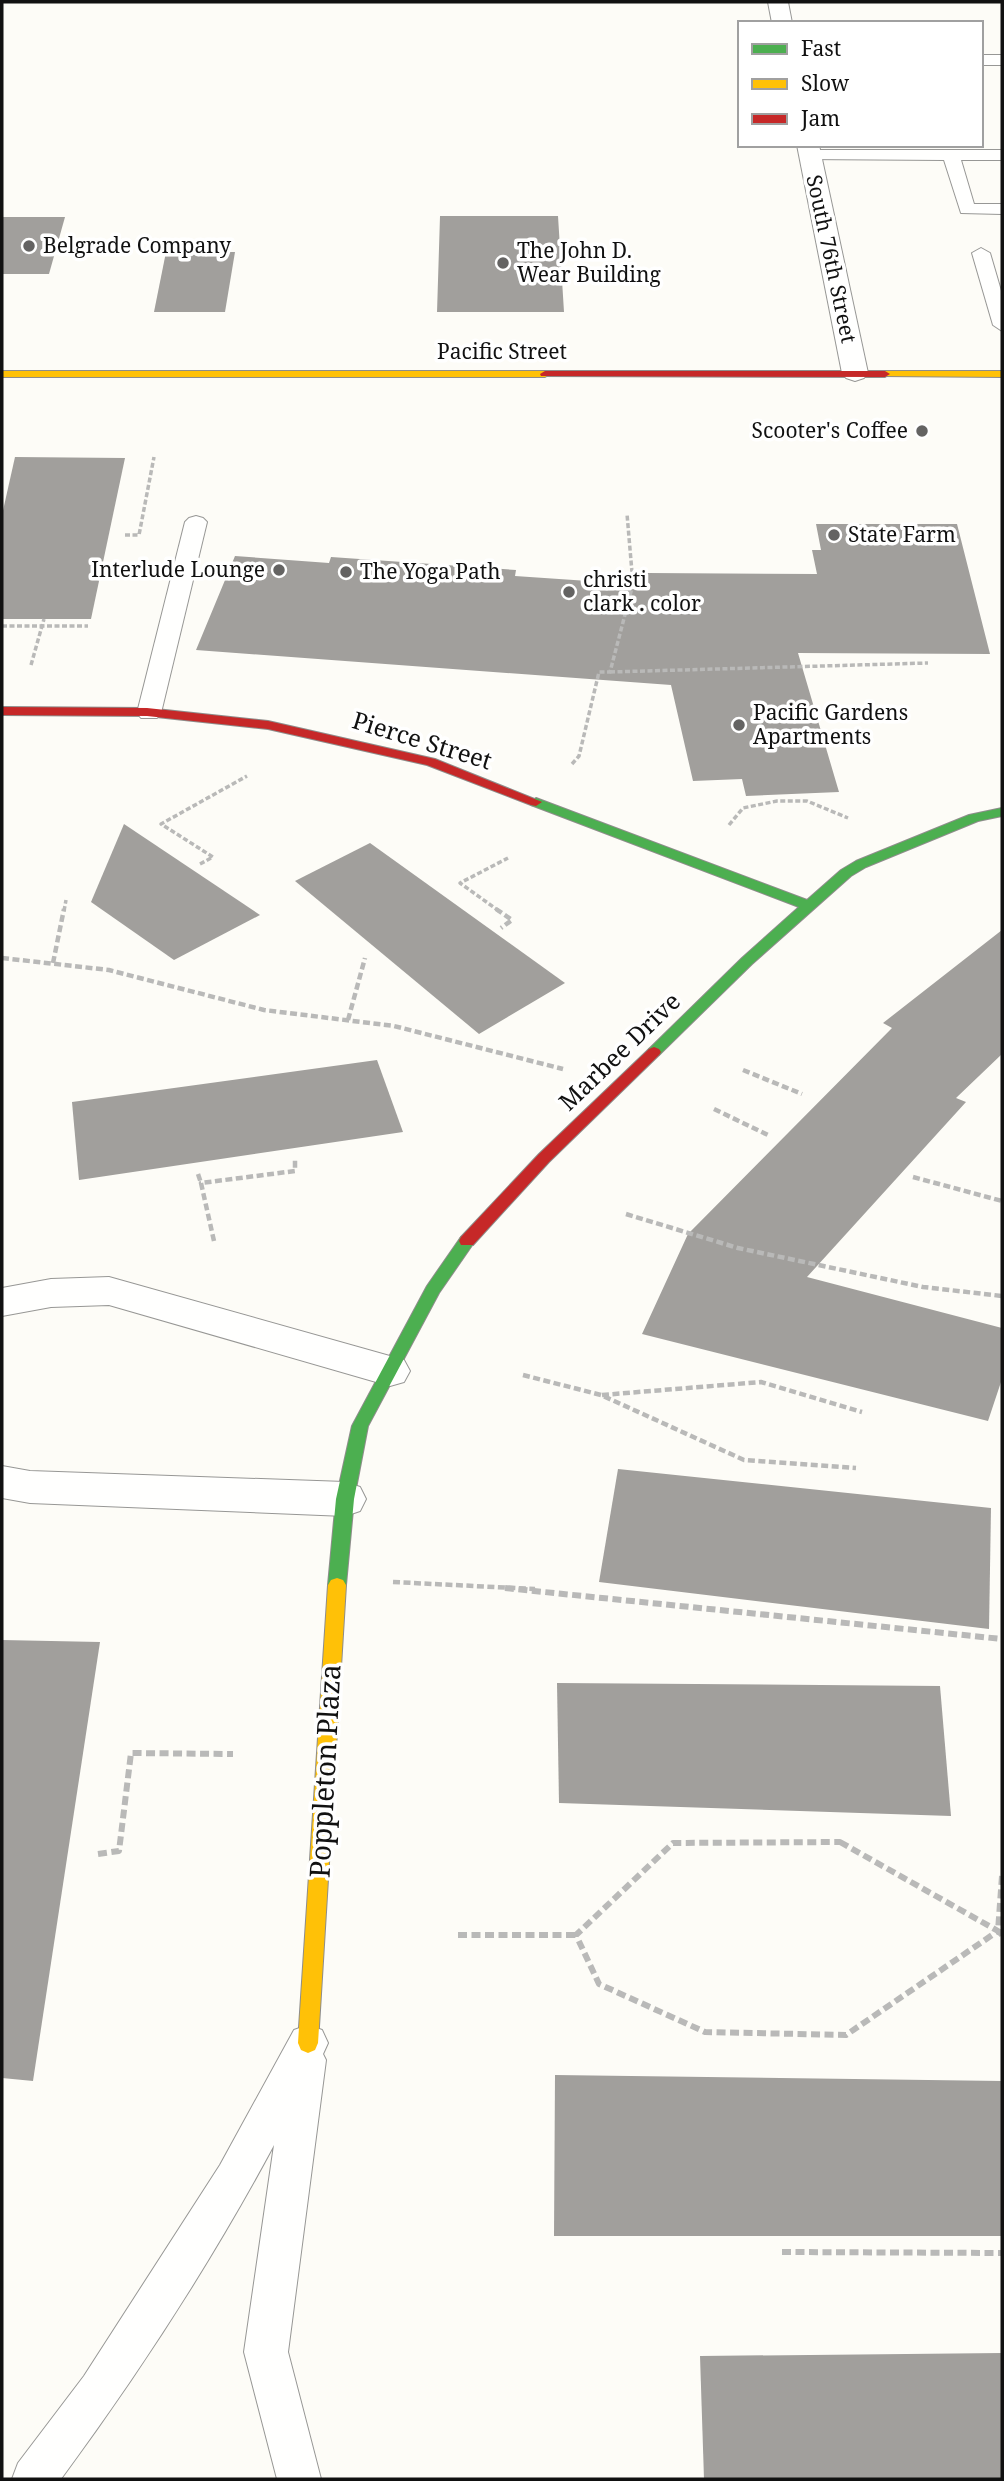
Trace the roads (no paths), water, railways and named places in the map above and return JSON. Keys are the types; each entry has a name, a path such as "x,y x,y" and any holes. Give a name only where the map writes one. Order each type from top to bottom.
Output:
{"street":[{"path":"778,2 782,21"},
{"name":"South 76th Street","path":"809,150 855,373"},
{"name":"Pacific Street","path":"2,374 1002,374"},
{"name":"Pierce Street","path":"2,711 149,713 263,725 367,744 431,762 809,906"},
{"name":"Marbee Drive","path":"360,1426 433,1290 477,1229 611,1093 747,961 861,864 974,818 1002,812"},
{"path":"2,1302 51,1293 109,1292 390,1371"},
{"name":"Poppleton Plaza","path":"309,2043 337,1579 345,1499 360,1426"},
{"path":"2,1482 30,1487 345,1499"}],"lane":[{"path":"983,60 1002,60"},
{"path":"809,150 1002,155"},
{"path":"951,155 967,209 1002,209"},
{"path":"981,253 1002,325"},
{"path":"149,713 196,522"},
{"path":"34,2479 99,2391 226,2191 309,2043"},
{"path":"299,2479 266,2352 309,2043"}],"place":[{"name":"Belgrade Company","path":"29,246"},
{"name":"The John D. Wear Building","path":"503,263"},
{"name":"Scooter's Coffee","path":"922,431"},
{"name":"State Farm","path":"834,535"},
{"name":"Interlude Lounge","path":"279,570"},
{"name":"The Yoga Path","path":"346,572"},
{"name":"christi clark . color","path":"569,592"},
{"name":"Pacific Gardens Apartments","path":"739,725"}]}
